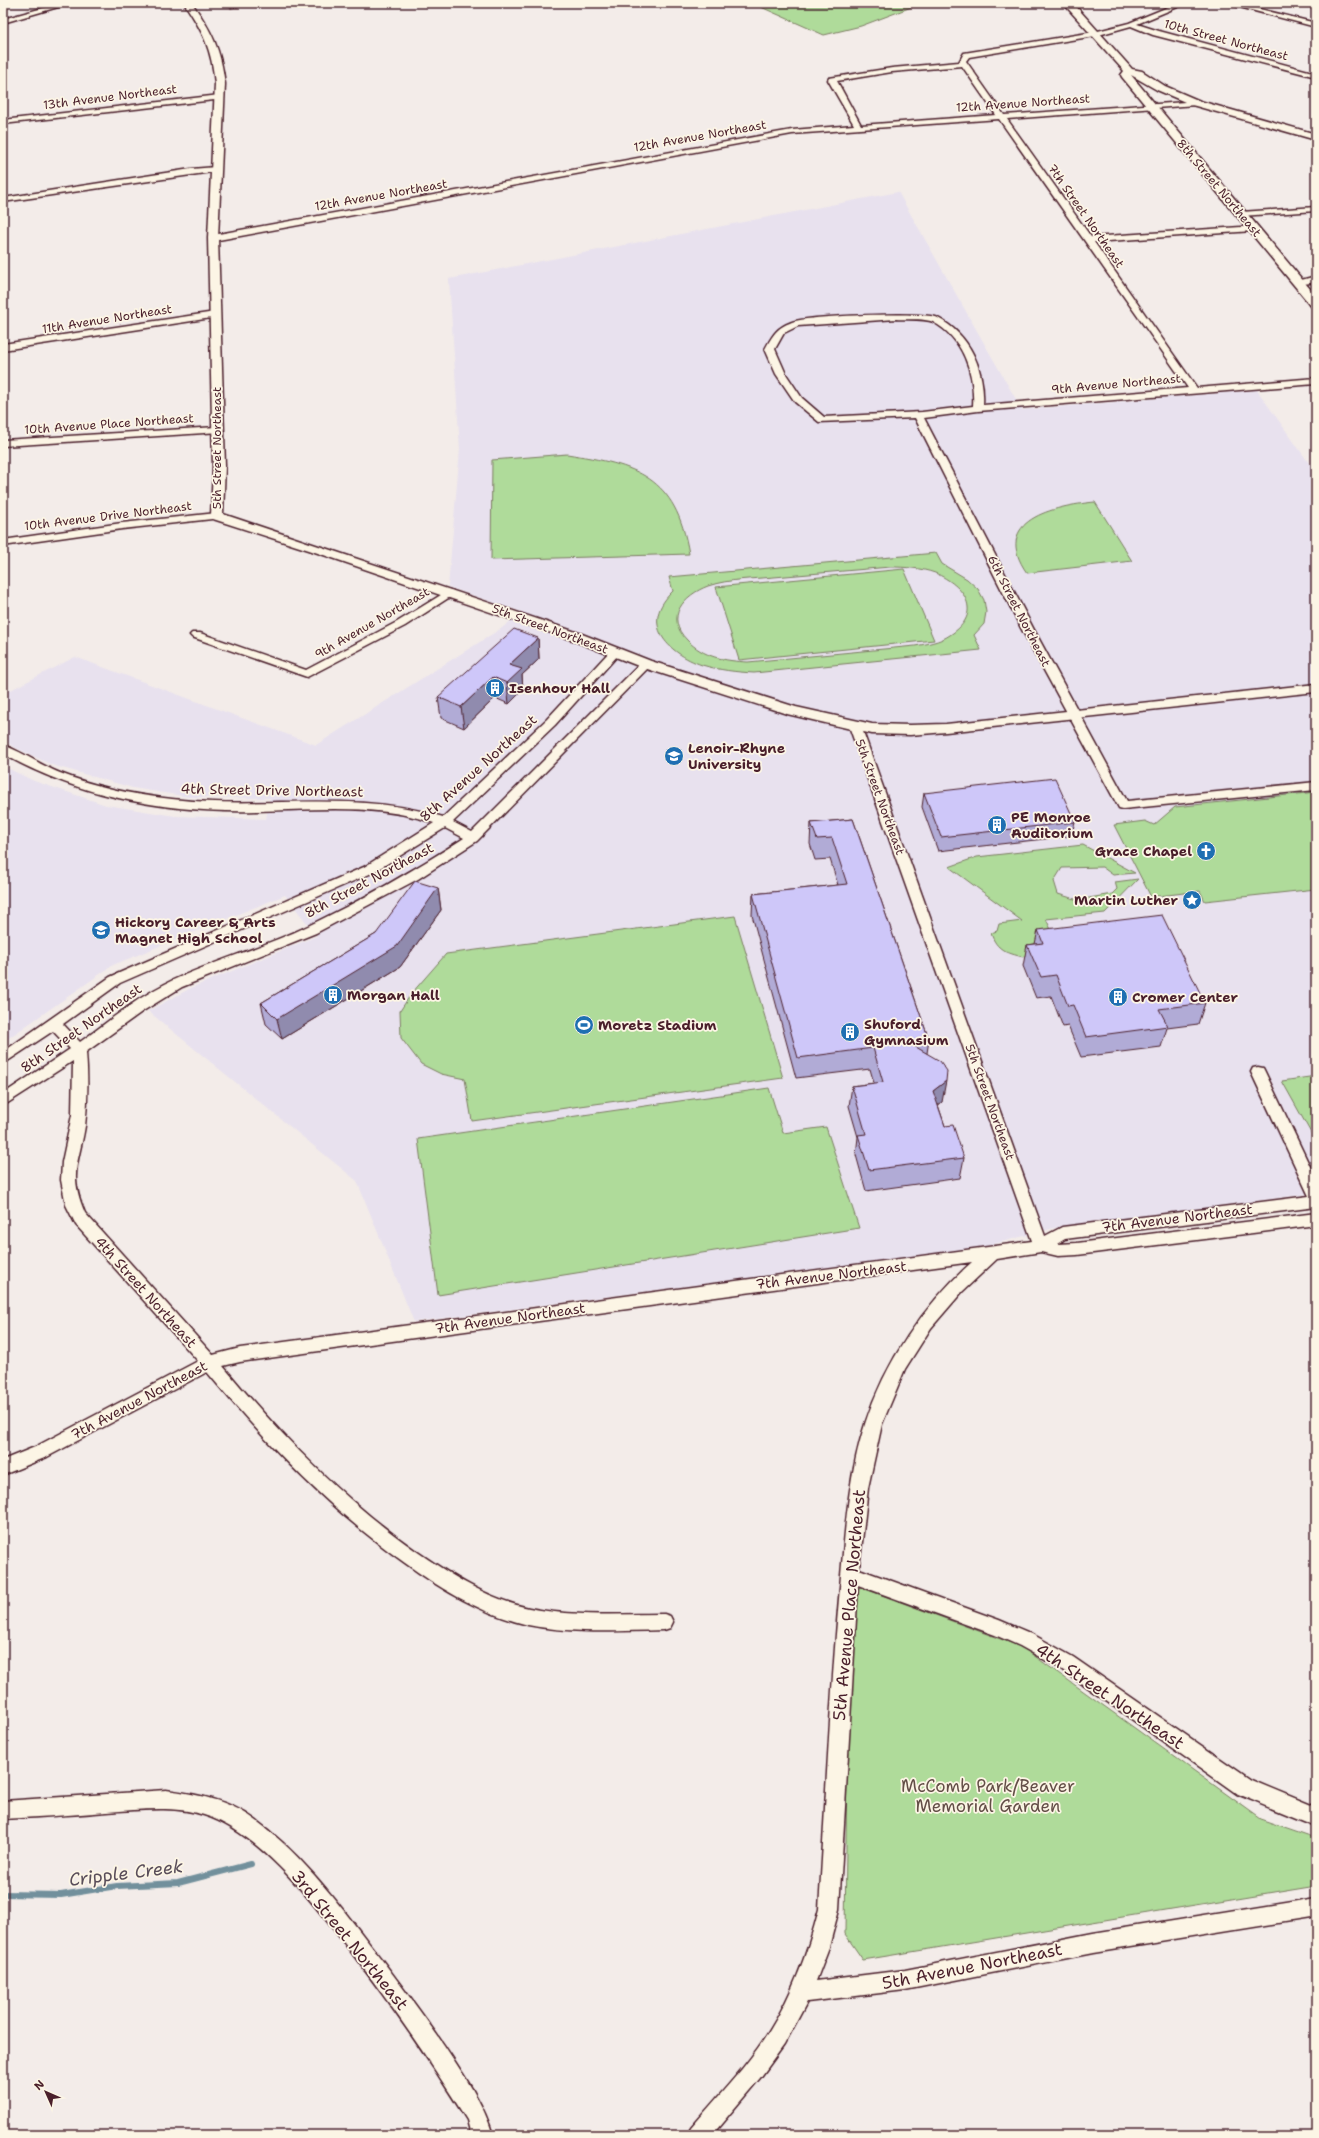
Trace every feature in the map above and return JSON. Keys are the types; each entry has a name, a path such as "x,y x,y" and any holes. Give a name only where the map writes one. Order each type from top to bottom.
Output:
{"main road":[{"path":"1068,3 1129,71 1138,73 1161,88 1196,103 1316,136"},
{"name":"8th Street Northeast","path":"1129,71 1126,75 1316,304"}],"street":[{"path":"3,21 69,3"},
{"name":"5th Street Northeast","path":"188,3 205,29 216,50 220,97 214,238 217,430 219,466 217,516 449,593 646,664 792,711 855,726 1042,1246"},
{"path":"231,5 251,3"},
{"path":"858,126 832,80 965,60 1095,34 1131,24 1184,3"},
{"path":"1227,3 1316,25"},
{"name":"10th Street Northeast","path":"1131,24 1164,35 1316,74"},
{"name":"7th Street Northeast","path":"965,60 1002,117 1087,240 1194,390"},
{"name":"13th Avenue Northeast","path":"3,122 220,97"},
{"name":"12th Avenue Northeast","path":"214,238 779,134 858,126 1196,103"},
{"path":"3,200 191,171 216,169"},
{"path":"1241,214 1316,208"},
{"path":"1087,240 1253,228"},
{"path":"1298,282 1316,279"},
{"name":"11th Avenue Northeast","path":"3,347 215,315"},
{"name":"9th Avenue Northeast","path":"978,408 980,391 970,356 959,337 934,319 896,316 796,323 780,331 770,349 781,374 798,400 822,420 918,415 978,408 1316,381"},
{"name":"6th Street Northeast","path":"918,415 1020,615 1123,805 1316,786"},
{"name":"10th Avenue Place Northeast","path":"3,443 217,430"},
{"name":"10th Avenue Drive Northeast","path":"3,543 122,526 217,516"},
{"name":"9th Avenue Northeast","path":"196,635 307,674 401,624 449,593"},
{"name":"8th Avenue Northeast","path":"3,1059 115,980 368,870 444,823 551,722 615,652"},
{"name":"8th Street Northeast","path":"3,1101 79,1050 138,1007 177,984 311,930 402,883 473,838 646,664"},
{"path":"855,726 891,730 946,728 1316,688"},
{"name":"4th Street Drive Northeast","path":"3,749 45,772 80,784 130,797 212,806 379,807 422,815 444,823 473,838"},
{"path":"54,1022 65,1037 79,1050"},
{"name":"4th Street Northeast","path":"79,1050 80,1101 76,1137 70,1154 68,1172 69,1189 73,1206 81,1221 159,1304 249,1410 294,1459 343,1505 384,1538 453,1586 480,1601 540,1619 572,1623 664,1622"},
{"path":"1258,1072 1316,1195"},
{"name":"7th Avenue Northeast","path":"1042,1246 1062,1233 1316,1201"},
{"name":"7th Avenue Northeast","path":"3,1468 41,1452 210,1363 240,1355 265,1353 348,1340 838,1273 992,1254 1042,1246 1058,1250 1077,1249 1316,1220"},
{"name":"5th Avenue Place Northeast","path":"801,1993 819,1947 828,1909 850,1574 858,1488 864,1456 878,1409 905,1352 933,1311 964,1277 992,1254"},
{"name":"4th Street Northeast","path":"850,1574 978,1620 1026,1640 1067,1663 1244,1787 1316,1817"},
{"name":"3rd Street Northeast","path":"3,1810 166,1799 203,1805 226,1813 247,1825 288,1862 327,1905 407,2009 447,2068 472,2109 482,2135"},
{"name":"5th Avenue Northeast","path":"801,1993 905,1980 1086,1945 1316,1907"},
{"path":"698,2135 753,2071 777,2038 801,1993"}],"shaded area":[{"name":"Lenoir-Rhyne University","path":"898,192 1022,410 1257,390 1316,473 1316,1193 1054,1228 983,1247 414,1322 357,1181 148,1011 191,988 317,936 285,895 113,965 3,1042 3,766 34,781 106,805 175,816 266,819 270,798 189,797 133,788 52,765 12,746 3,739 3,694 75,657 316,745 502,628 522,612 448,587 460,449 449,279"}],"green space":[{"path":"752,3 922,3 861,26 824,35"},
{"path":"567,454 614,463 633,470 649,479 663,491 674,507 683,528 689,554 491,560 492,460"},
{"path":"1095,502 1132,561 1027,573 1018,555 1016,540 1021,528 1032,519 1046,512 1062,507"},
{"path":"936,553 942,564 967,579 978,589 984,600 986,612 984,624 974,635 981,650 754,673 708,667 689,660 678,653 668,645 662,636 658,625 658,614 663,603 673,591 669,577","holes":["890,567 913,568 930,571 946,578 955,585 962,593 968,609 966,618 960,627 942,639 915,646 748,662 731,661 707,654 693,646 687,640 680,631 677,623 677,615 685,601 691,595 708,586 741,580"]},
{"path":"904,569 934,640 739,660 716,587"},
{"path":"1316,792 1316,836 1312,837 1316,840 1316,889 1205,901 1200,891 1151,897 1114,825 1145,821 1154,825 1175,807"},
{"path":"1083,845 1135,873 1113,875 1102,867 1062,868 1054,881 1058,894 1078,900 1112,894 1117,889 1115,882 1138,879 1105,913 1046,919 1060,948 1037,932 1037,947 1023,957 1007,952 999,947 993,939 991,933 997,931 999,924 1022,921 949,867 977,857"},
{"name":"Moretz Stadium","path":"735,916 783,1078 472,1121 465,1079 441,1074 421,1064 401,1038 400,1011 411,994 446,954"},
{"path":"1316,1076 1316,1142 1282,1081"},
{"path":"769,1088 783,1133 826,1127 859,1228 438,1295 418,1139"},
{"name":"McComb Park/Beaver Memorial Garden","path":"849,1583 1022,1647 1261,1819 1316,1838 1316,1885 863,1960 845,1934"}],"building":[{"path":"514,629 538,638 509,665 522,669 507,683 493,677 461,707 438,697"},
{"name":"PE Monroe Auditorium","path":"1055,778 1075,822 941,837 924,793"},
{"name":"Shuford Gymnasium","path":"853,819 929,1040 909,1043 940,1061 947,1071 946,1081 933,1091 945,1126 953,1125 964,1158 869,1170 858,1135 866,1134 852,1086 883,1082 873,1048 798,1058 753,894 847,884 832,838 817,839 811,823"},
{"path":"415,881 438,888 397,946 277,1019 261,1003 376,934"},
{"name":"Cromer Center","path":"1162,915 1205,1003 1159,1009 1168,1026 1086,1037 1073,1005 1068,1006 1056,975 1041,977 1027,945 1043,943 1038,930"}],"waterway":[{"name":"Cripple Creek","path":"3,1894 61,1895 117,1886 178,1883 251,1864"}],"place":[{"name":"Isenhour Hall","path":"495,688"},
{"name":"Lenoir-Rhyne University","path":"674,756"},
{"name":"PE Monroe Auditorium","path":"997,825"},
{"name":"Grace Chapel","path":"1206,851"},
{"name":"Martin Luther","path":"1192,900"},
{"name":"Hickory Career & Arts Magnet High School","path":"101,930"},
{"name":"Morgan Hall","path":"333,995"},
{"name":"Cromer Center","path":"1118,997"},
{"name":"Moretz Stadium","path":"584,1025"},
{"name":"Shuford Gymnasium","path":"850,1032"}]}
